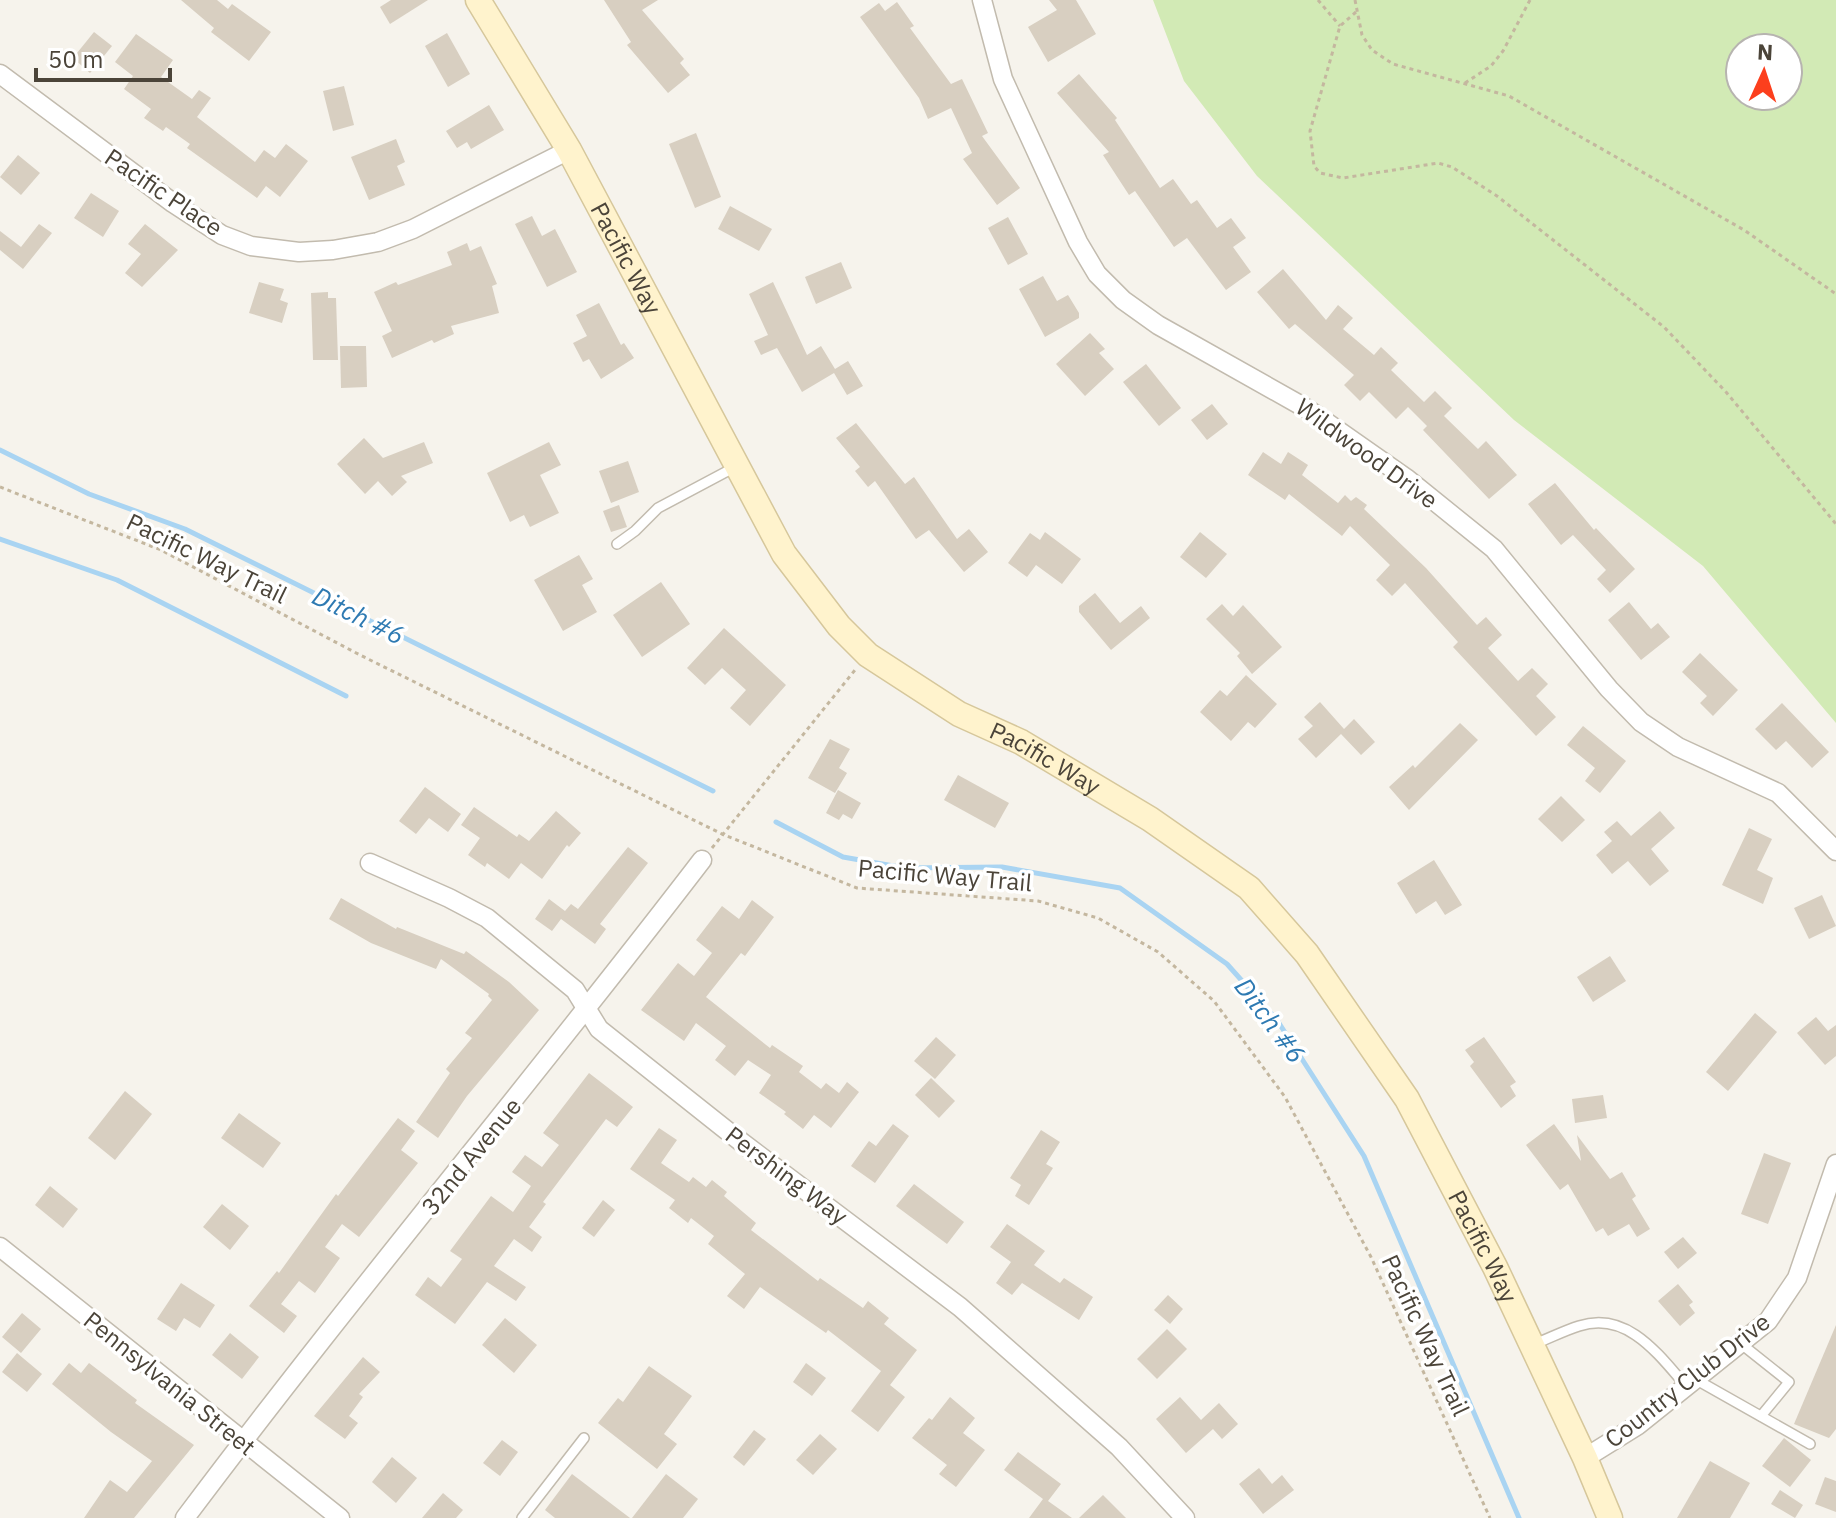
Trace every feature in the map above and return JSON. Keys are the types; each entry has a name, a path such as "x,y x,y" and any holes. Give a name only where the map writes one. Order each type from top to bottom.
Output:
{"main road":[{"name":"Pacific Way","path":"478,0 569,150 784,554 839,626 868,655 969,720 1021,742 1150,819 1249,888 1307,954 1407,1099 1495,1267 1610,1518"}],"street":[{"name":"Wildwood Drive","path":"982,0 1003,79 1078,242 1097,274 1123,300 1158,325 1309,410 1406,478 1494,549 1609,689 1641,722 1678,747 1778,793 1836,851"},
{"name":"Pacific Place","path":"0,74 173,203 222,235 251,246 299,252 378,242 413,229 569,150"},
{"name":"32nd Avenue","path":"185,1518 242,1441 586,1011 702,860"},
{"name":"Pershing Way","path":"370,863 487,918 575,990 599,1029 960,1307 1119,1447 1185,1518"},
{"name":"Country Club Drive","path":"1585,1458 1638,1425 1768,1321 1797,1278 1836,1164"},
{"name":"Pennsylvania Street","path":"0,1247 340,1518"}],"lane":[{"path":"617,544 658,508 737,466"},
{"path":"1532,1345 1581,1325 1602,1322 1624,1327 1650,1345 1691,1383 1761,1416 1810,1444"},
{"path":"1740,1343 1789,1382 1761,1416"},
{"path":"522,1518 584,1438"}],"path":[{"path":"1318,0 1340,26"},
{"path":"1355,0 1362,35 1372,50 1393,64 1509,96 1744,230 1836,294"},
{"path":"1465,83 1491,66 1503,51 1530,0"},
{"path":"1356,12 1340,26 1310,131 1314,166 1320,173 1343,178 1438,163 1452,167 1497,196 1664,327 1726,392 1836,524"},
{"name":"Pacific Way Trail","path":"0,487 161,550 360,655 722,834 857,888 1038,901 1098,918 1158,952 1214,1001 1285,1097 1371,1257 1490,1518"},
{"path":"702,860 868,655"}],"green space":[{"path":"1153,0 1836,0 1836,723 1703,566 1514,420 1257,176 1184,81"}],"building":[{"path":"181,0 217,0 228,9 232,4 271,32 249,61 211,32 214,28"},
{"path":"391,0 428,0 390,24 380,7"},
{"path":"604,0 658,0 642,10 684,59 680,63 690,75 668,93 627,45 631,42"},
{"path":"1049,0 1076,0 1096,34 1048,62 1028,27 1057,10"},
{"path":"897,2 914,26 910,28 951,84 962,79 988,133 982,136 1020,188 997,205 963,159 972,153 951,108 928,119 919,98 860,17 879,3 885,11"},
{"path":"94,32 112,46 90,73 73,58"},
{"path":"447,33 470,74 448,87 425,46"},
{"path":"136,34 173,60 161,77 192,99 199,90 211,98 197,117 255,162 264,150 275,158 286,144 308,161 280,197 266,186 257,198 187,148 190,144 166,127 163,131 144,118 151,109 124,89 133,76 115,62"},
{"path":"1079,74 1117,118 1115,120 1160,188 1173,179 1191,204 1197,200 1217,228 1231,218 1246,238 1233,247 1251,272 1226,290 1187,238 1174,247 1135,191 1129,195 1103,155 1109,152 1057,93"},
{"path":"344,86 354,125 333,131 323,91"},
{"path":"489,105 504,130 471,149 467,142 457,148 446,131"},
{"path":"696,133 721,197 695,208 669,144"},
{"path":"396,139 405,162 397,166 405,185 369,200 351,157"},
{"path":"18,155 40,173 21,195 0,177"},
{"path":"91,193 119,211 103,237 74,218"},
{"path":"730,206 772,229 759,251 718,229"},
{"path":"532,216 542,236 555,229 577,272 547,287 515,224"},
{"path":"1008,217 1028,254 1008,265 988,228"},
{"path":"39,224 52,233 23,269 0,250 0,231 21,247"},
{"path":"145,224 178,250 142,287 125,273 141,254 128,244"},
{"path":"467,243 470,251 481,246 497,284 492,286 499,313 451,326 454,334 392,358 382,336 392,331 374,292 452,265 447,252"},
{"path":"841,262 852,288 816,304 805,277"},
{"path":"1283,269 1326,320 1338,305 1353,318 1343,329 1374,355 1381,347 1398,363 1391,370 1424,402 1435,391 1452,408 1444,416 1478,449 1486,441 1517,475 1489,499 1423,430 1427,426 1408,407 1396,419 1369,392 1360,401 1344,385 1354,375 1295,324 1289,329 1257,292"},
{"path":"1043,276 1057,301 1068,295 1079,313 1079,318 1045,337 1019,289"},
{"path":"259,282 284,289 280,300 288,303 282,323 249,313"},
{"path":"773,282 807,355 821,346 835,369 848,361 863,386 847,395 834,373 802,392 777,348 761,355 754,341 768,335 749,294"},
{"path":"328,292 328,298 336,298 338,360 313,360 311,293"},
{"path":"599,303 621,345 624,343 634,358 601,379 589,359 583,362 573,343 587,336 576,315"},
{"path":"1090,333 1105,349 1099,353 1114,369 1085,396 1056,364"},
{"path":"340,346 366,346 367,387 341,388"},
{"path":"1146,364 1181,408 1159,426 1123,382"},
{"path":"1212,404 1228,424 1207,440 1191,420"},
{"path":"856,423 905,484 914,477 957,539 969,529 988,552 964,572 929,530 916,539 875,481 868,487 855,471 860,467 836,438"},
{"path":"364,438 383,458 424,442 433,463 401,476 407,482 392,496 378,481 365,494 337,464"},
{"path":"549,442 561,465 540,475 559,513 530,527 524,515 510,522 487,473"},
{"path":"1263,452 1281,464 1288,452 1308,465 1302,475 1338,503 1345,495 1351,501 1356,497 1367,505 1364,509 1426,568 1477,625 1486,617 1502,635 1488,648 1518,681 1532,668 1548,684 1536,696 1556,717 1536,736 1453,647 1458,642 1405,583 1392,596 1376,580 1390,565 1350,526 1342,536 1289,494 1285,500 1248,475"},
{"path":"628,461 639,492 611,503 599,471"},
{"path":"1555,483 1594,530 1596,528 1635,569 1610,593 1597,579 1606,570 1573,535 1561,545 1528,504"},
{"path":"619,505 627,527 611,532 603,511"},
{"path":"1045,532 1081,559 1062,584 1036,565 1027,577 1008,563 1030,533 1040,540"},
{"path":"1200,532 1227,554 1206,578 1180,557"},
{"path":"579,555 593,579 582,585 597,612 563,631 534,580"},
{"path":"661,582 690,624 642,657 613,615"},
{"path":"1095,593 1120,623 1141,606 1150,618 1111,650 1079,612 1079,606"},
{"path":"1629,602 1651,629 1658,623 1670,637 1641,660 1608,620"},
{"path":"1222,604 1233,616 1243,605 1282,647 1252,674 1237,656 1240,653 1206,619"},
{"path":"724,628 786,685 750,726 730,708 746,690 722,668 705,685 687,668"},
{"path":"1700,653 1738,690 1713,716 1700,703 1707,696 1682,672"},
{"path":"1246,675 1277,704 1255,728 1248,722 1231,741 1200,712 1220,690 1227,696"},
{"path":"1320,702 1344,729 1354,719 1375,742 1361,755 1341,734 1316,758 1298,739 1313,726 1304,717"},
{"path":"1782,703 1829,752 1812,768 1786,741 1776,750 1755,729"},
{"path":"1460,723 1478,740 1409,810 1389,787 1413,765 1415,768"},
{"path":"1583,726 1626,761 1600,793 1585,781 1595,768 1567,745"},
{"path":"830,739 850,749 839,768 847,773 835,793 808,778"},
{"path":"958,775 1009,803 995,828 944,800"},
{"path":"425,787 461,814 448,832 429,818 416,834 399,821"},
{"path":"838,790 861,803 852,819 843,814 839,820 826,813"},
{"path":"1561,796 1585,820 1562,842 1538,819"},
{"path":"474,807 517,837 519,834 529,841 556,811 581,833 569,847 567,845 542,879 521,863 509,879 487,863 485,867 468,855 480,838 461,825"},
{"path":"1660,811 1675,828 1651,849 1669,871 1650,886 1628,861 1612,874 1596,855 1612,841 1604,832 1617,821 1631,836"},
{"path":"1749,828 1772,839 1757,870 1773,878 1763,904 1722,885"},
{"path":"628,847 648,863 600,924 606,929 595,944 561,919 552,931 535,919 549,899 565,911 571,904 578,909"},
{"path":"1434,860 1462,905 1445,915 1436,901 1416,914 1397,883"},
{"path":"1822,895 1836,926 1809,939 1794,908"},
{"path":"341,898 396,929 464,954 466,951 509,982 539,1010 467,1096 438,1138 416,1122 450,1073 446,1069 472,1038 465,1033 492,1000 489,994 441,959 436,969 371,943 329,919"},
{"path":"752,900 774,917 745,956 741,953 706,997 770,1048 772,1045 803,1066 799,1072 821,1089 826,1083 839,1093 847,1082 859,1092 831,1128 814,1115 803,1129 759,1093 771,1075 748,1060 735,1076 715,1060 726,1046 696,1023 684,1041 641,1010 678,963 694,976 712,953 696,940 722,906 739,919"},
{"path":"1610,956 1626,981 1593,1002 1577,977"},
{"path":"1755,1013 1777,1032 1728,1091 1706,1072"},
{"path":"1816,1017 1828,1031 1836,1025 1836,1056 1825,1065 1797,1033"},
{"path":"936,1037 956,1055 935,1079 914,1061"},
{"path":"1484,1037 1516,1082 1510,1086 1516,1096 1501,1108 1470,1066 1474,1062 1465,1050"},
{"path":"589,1073 633,1107 617,1127 606,1119 543,1202 546,1204 529,1227 542,1237 532,1252 514,1239 494,1266 526,1287 516,1301 487,1282 455,1324 415,1295 428,1277 441,1287 462,1259 450,1251 491,1196 513,1212 531,1186 512,1172 525,1155 542,1167 559,1145 543,1133"},
{"path":"931,1078 955,1101 939,1118 915,1095"},
{"path":"125,1091 152,1114 115,1160 88,1138"},
{"path":"1603,1095 1607,1118 1575,1123 1572,1099"},
{"path":"239,1113 281,1143 263,1168 221,1138"},
{"path":"398,1118 415,1131 401,1150 418,1163 359,1237 342,1224 325,1247 340,1258 315,1293 299,1281 281,1304 297,1316 284,1333 249,1306 277,1271 279,1273 336,1194 338,1196"},
{"path":"893,1124 909,1136 875,1183 851,1166 869,1141 876,1146"},
{"path":"1554,1124 1581,1161 1577,1135 1610,1179 1622,1172 1636,1196 1632,1199 1650,1229 1637,1237 1629,1224 1608,1236 1603,1228 1596,1232 1568,1184 1560,1190 1526,1145"},
{"path":"659,1128 677,1140 661,1163 689,1182 693,1177 706,1187 712,1180 727,1192 724,1196 756,1223 751,1230 818,1281 820,1278 863,1308 868,1301 889,1318 884,1324 917,1350 890,1385 905,1397 878,1432 851,1411 881,1371 828,1330 826,1333 760,1287 744,1309 727,1296 745,1274 708,1244 714,1236 691,1218 688,1223 669,1208 675,1200 630,1169"},
{"path":"1041,1130 1060,1142 1046,1164 1053,1168 1029,1205 1015,1196 1021,1185 1010,1178"},
{"path":"1764,1153 1791,1163 1768,1224 1741,1214"},
{"path":"914,1184 964,1222 947,1244 896,1206"},
{"path":"50,1186 78,1209 63,1228 35,1205"},
{"path":"603,1200 615,1210 594,1237 582,1228"},
{"path":"222,1204 249,1226 230,1250 203,1227"},
{"path":"1007,1224 1045,1251 1034,1265 1060,1283 1064,1278 1093,1297 1079,1320 1022,1283 1012,1295 996,1283 1011,1262 990,1247"},
{"path":"1683,1237 1697,1253 1678,1269 1664,1252"},
{"path":"181,1283 215,1305 200,1328 184,1318 176,1331 157,1319"},
{"path":"1678,1284 1693,1302 1689,1305 1695,1313 1680,1326 1658,1301"},
{"path":"1168,1295 1183,1309 1170,1324 1154,1310"},
{"path":"22,1313 41,1329 21,1353 2,1337"},
{"path":"505,1318 537,1345 514,1373 482,1345"},
{"path":"1836,1325 1836,1429 1829,1438 1794,1424"},
{"path":"1167,1329 1187,1349 1157,1379 1137,1359"},
{"path":"230,1333 259,1357 242,1379 212,1355"},
{"path":"17,1353 42,1374 27,1392 2,1372"},
{"path":"363,1357 380,1372 359,1394 363,1397 349,1416 358,1423 345,1439 314,1416"},
{"path":"69,1363 81,1373 89,1363 137,1400 135,1403 194,1445 134,1518 84,1518 110,1480 127,1492 152,1461 52,1384"},
{"path":"806,1363 826,1378 812,1396 793,1382"},
{"path":"649,1366 692,1396 664,1434 677,1444 657,1469 598,1423 618,1398 623,1402"},
{"path":"950,1397 975,1418 963,1433 985,1450 956,1487 939,1474 947,1465 912,1438 929,1418 932,1420"},
{"path":"1180,1397 1201,1420 1219,1403 1238,1424 1222,1439 1213,1429 1186,1453 1156,1419"},
{"path":"754,1430 766,1439 744,1466 733,1457"},
{"path":"820,1434 837,1449 813,1475 796,1460"},
{"path":"1784,1438 1811,1460 1790,1487 1762,1466"},
{"path":"502,1440 518,1452 500,1476 483,1463"},
{"path":"1018,1452 1061,1484 1048,1501 1072,1518 1029,1518 1043,1499 1004,1470"},
{"path":"392,1457 417,1478 396,1503 372,1482"},
{"path":"1710,1461 1750,1483 1730,1518 1677,1518"},
{"path":"1259,1468 1272,1484 1282,1475 1294,1490 1263,1514 1239,1484"},
{"path":"572,1474 630,1518 555,1518 545,1510"},
{"path":"666,1474 698,1499 683,1518 632,1518"},
{"path":"1825,1477 1836,1481 1836,1512 1815,1504"},
{"path":"1780,1490 1803,1505 1795,1518 1771,1504"},
{"path":"443,1493 463,1510 456,1518 422,1518"},
{"path":"1103,1495 1126,1518 1079,1518"}],"waterway":[{"name":"Ditch #6","path":"0,450 89,494 185,529 713,791"},
{"path":"0,539 117,580 346,696"},
{"name":"Ditch #6","path":"776,822 843,857 905,868 1002,867 1120,888 1227,964 1277,1020 1364,1156 1519,1518"}]}
